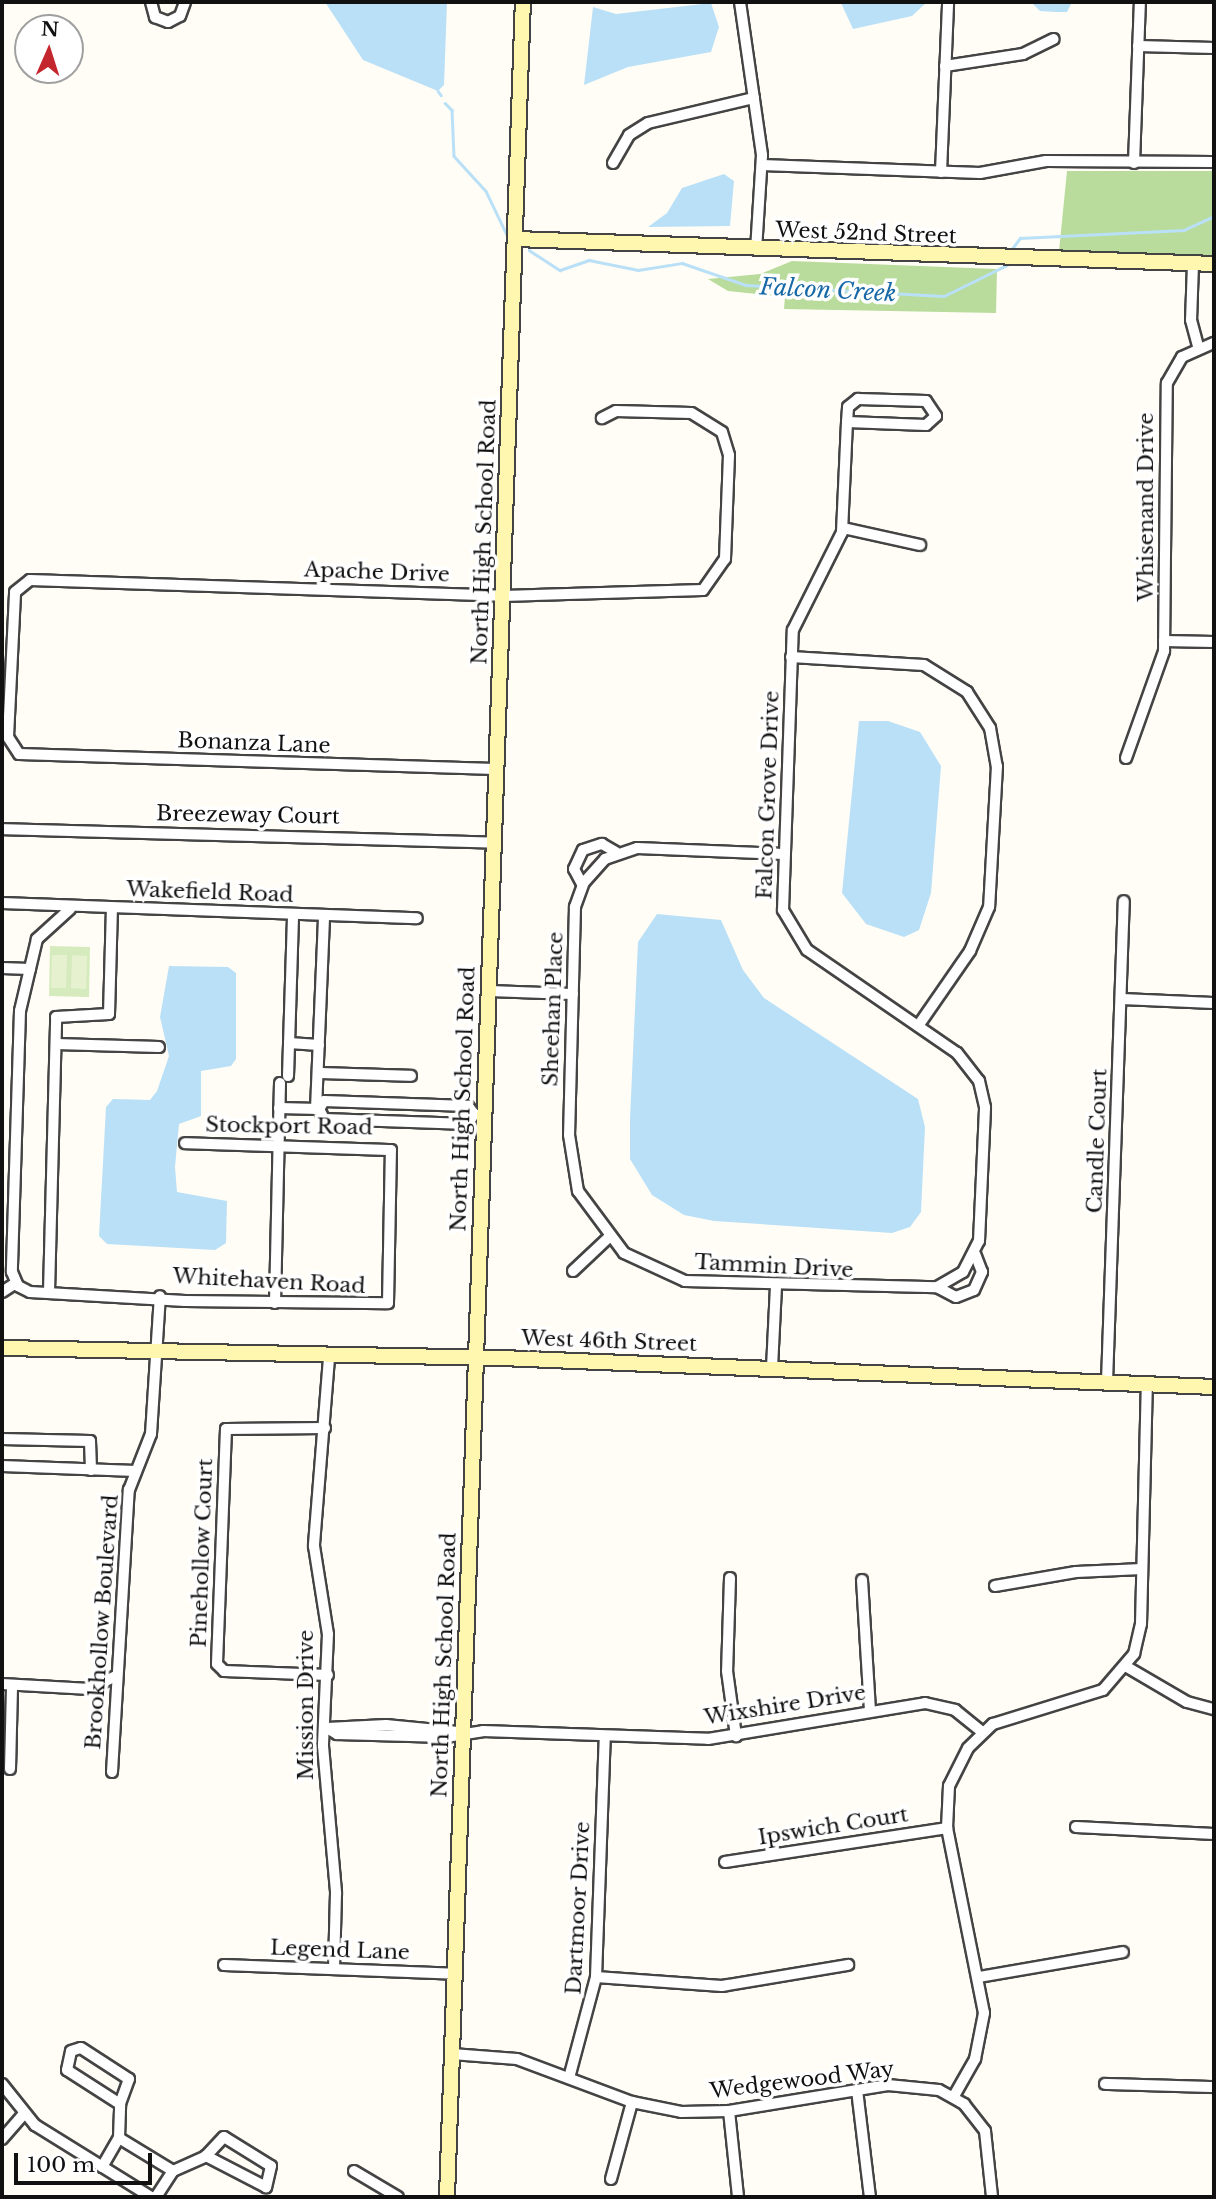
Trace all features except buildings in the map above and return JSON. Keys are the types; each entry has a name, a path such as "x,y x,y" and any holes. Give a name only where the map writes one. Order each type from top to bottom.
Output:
{"street":[{"path":"151,2 155,17 168,22 180,16 185,2"},
{"name":"North High School Road","path":"447,2197 475,1359 479,1114 488,991 523,2"},
{"path":"740,2 762,165 756,250"},
{"path":"941,172 947,2"},
{"path":"1133,163 1140,2"},
{"path":"945,66 1023,54 1054,39"},
{"path":"1138,46 1214,48"},
{"path":"613,163 629,135 648,123 754,98"},
{"path":"762,165 980,173 1046,161 1214,162"},
{"name":"West 52nd Street","path":"516,239 756,250 1214,264"},
{"path":"1193,264 1191,320 1198,347 1214,343"},
{"name":"Whisenand Drive","path":"1126,758 1158,678 1164,640 1166,389 1178,361 1198,347"},
{"path":"858,399 926,401 936,414 926,425 847,422 848,407 858,399"},
{"name":"Apache Drive","path":"13,750 13,601 20,584 503,596 686,595 710,585 722,569 729,455 720,430 691,413 616,411 602,418"},
{"name":"Falcon Grove Drive","path":"847,422 843,528 796,619 791,657 783,910 792,934 964,1058 983,1094 975,1254 982,1272 974,1290 956,1297 937,1287"},
{"path":"843,528 920,545"},
{"path":"1164,640 1214,642"},
{"path":"791,657 909,662 940,672 970,695 996,754 991,894 977,940 918,1027"},
{"name":"Bonanza Lane","path":"13,750 495,769"},
{"name":"Breezeway Court","path":"2,830 493,843"},
{"name":"Sheehan Place","path":"569,1136 573,994 582,884 575,864 593,846 616,852"},
{"path":"582,884 604,860 616,852 785,854"},
{"name":"Candle Court","path":"1107,1382 1124,901"},
{"name":"Wakefield Road","path":"2,903 70,909 417,918"},
{"path":"49,1292 58,1013 109,1014 112,908"},
{"path":"2,1292 16,1283 8,1224 14,1200 20,1011 38,938 70,909"},
{"path":"275,1303 279,1108 289,1043 293,914"},
{"path":"317,1109 324,1101 468,1106 479,1114 468,1124 324,1119 317,1109 324,915"},
{"path":"2,968 30,969"},
{"path":"488,991 573,994"},
{"path":"1121,999 1214,1003"},
{"path":"289,1043 319,1045"},
{"path":"55,1044 159,1047"},
{"path":"318,1073 411,1076"},
{"path":"397,1121 398,1104"},
{"path":"279,1108 317,1109"},
{"name":"Tammin Drive","path":"569,1136 578,1191 608,1238 673,1278 776,1286 937,1287"},
{"name":"Stockport Road","path":"185,1143 391,1150"},
{"name":"Whitehaven Road","path":"16,1283 49,1292 275,1303 388,1303 391,1150"},
{"path":"2,1200 14,1200"},
{"path":"573,1271 608,1238"},
{"path":"937,1287 963,1272 975,1254"},
{"path":"772,1368 776,1286"},
{"name":"Whitehaven Road","path":"157,1353 160,1296"},
{"name":"West 46th Street","path":"2,1349 772,1368 1214,1387"},
{"name":"Brookhollow Boulevard","path":"112,1772 116,1676 123,1658 129,1490 151,1434 157,1353"},
{"name":"Mission Drive","path":"329,1358 314,1546 328,1634 327,1728 334,1969"},
{"path":"992,2197 988,2138 954,2096 981,2039 979,1977 947,1828 953,1774 983,1732 1021,1711 1090,1696 1127,1667 1140,1633 1147,1384"},
{"name":"Pinehollow Court","path":"325,1429 226,1429 218,1664 224,1671 328,1675"},
{"path":"2,1439 90,1441 91,1469"},
{"path":"2,1466 136,1471"},
{"path":"995,1587 1068,1573 1142,1569"},
{"path":"730,1578 727,1671 736,1735"},
{"path":"862,1580 870,1711"},
{"path":"1127,1667 1187,1702 1214,1709"},
{"path":"10,1769 7,1685 90,1689 116,1676"},
{"name":"Wixshire Drive","path":"327,1728 337,1734 446,1737 461,1732 605,1736 736,1735 870,1711 938,1704 983,1732"},
{"name":"Dartmoor Drive","path":"569,2078 596,1977 605,1736"},
{"path":"1076,1827 1214,1834"},
{"name":"Ipswich Court","path":"725,1862 947,1828"},
{"path":"979,1977 1123,1952"},
{"name":"Legend Lane","path":"225,1965 455,1974"},
{"path":"596,1977 722,1986 848,1965"},
{"path":"102,2167 119,2138 120,2104 130,2086 127,2077 81,2048 71,2051 67,2070 120,2104"},
{"name":"Wedgewood Way","path":"452,2054 504,2057 632,2102 669,2110 729,2111 857,2090 914,2086 954,2096"},
{"path":"1105,2084 1214,2087"},
{"path":"3,2086 23,2115 153,2197 173,2171 206,2156 222,2136 274,2173 260,2189 206,2156"},
{"path":"857,2090 870,2197"},
{"path":"611,2179 632,2102"},
{"path":"729,2111 738,2197"},
{"path":"2,2139 23,2115"},
{"path":"119,2138 173,2171"},
{"path":"354,2171 398,2197"}],"green space":[{"path":"1067,171 1214,171 1214,256 1059,251"},
{"path":"792,261 997,269 996,313 784,309 785,297 728,291 708,279 760,274"},
{"path":"50,946 90,947 89,997 49,996"},
{"path":"52,955 67,955 66,988 51,988"},
{"path":"72,955 87,956 86,989 71,988"}],"water":[{"path":"325,2 447,2 444,85 438,91 363,60"},
{"path":"927,2 912,16 853,29 841,3"},
{"path":"1031,2 1072,2 1067,12 1056,12 1040,11"},
{"path":"711,3 719,27 711,52 628,67 584,85 593,7 616,14"},
{"path":"724,174 734,181 730,226 648,227 667,213 682,188"},
{"path":"859,721 888,721 920,732 941,766 931,893 919,930 904,937 866,924 842,893"},
{"path":"657,914 721,920 743,970 764,998 918,1099 925,1127 921,1212 910,1227 892,1233 714,1221 684,1215 652,1195 630,1159 630,1119 638,942"},
{"path":"169,966 228,967 236,973 236,1059 231,1066 201,1071 201,1116 179,1124 175,1167 177,1192 227,1201 226,1243 215,1250 107,1244 99,1236 106,1107 113,1099 150,1100 157,1091 169,1056 160,1017"}],"waterway":[{"name":"Falcon Creek","path":"438,91 441,95"},
{"name":"Falcon Creek","path":"445,103 452,110 454,156 486,191 508,237"},
{"name":"Falcon Creek","path":"1011,250 1020,238 1184,230 1214,216"},
{"name":"Falcon Creek","path":"529,250 560,270 589,260 638,270 682,263 746,285 944,296 1007,265"}]}
